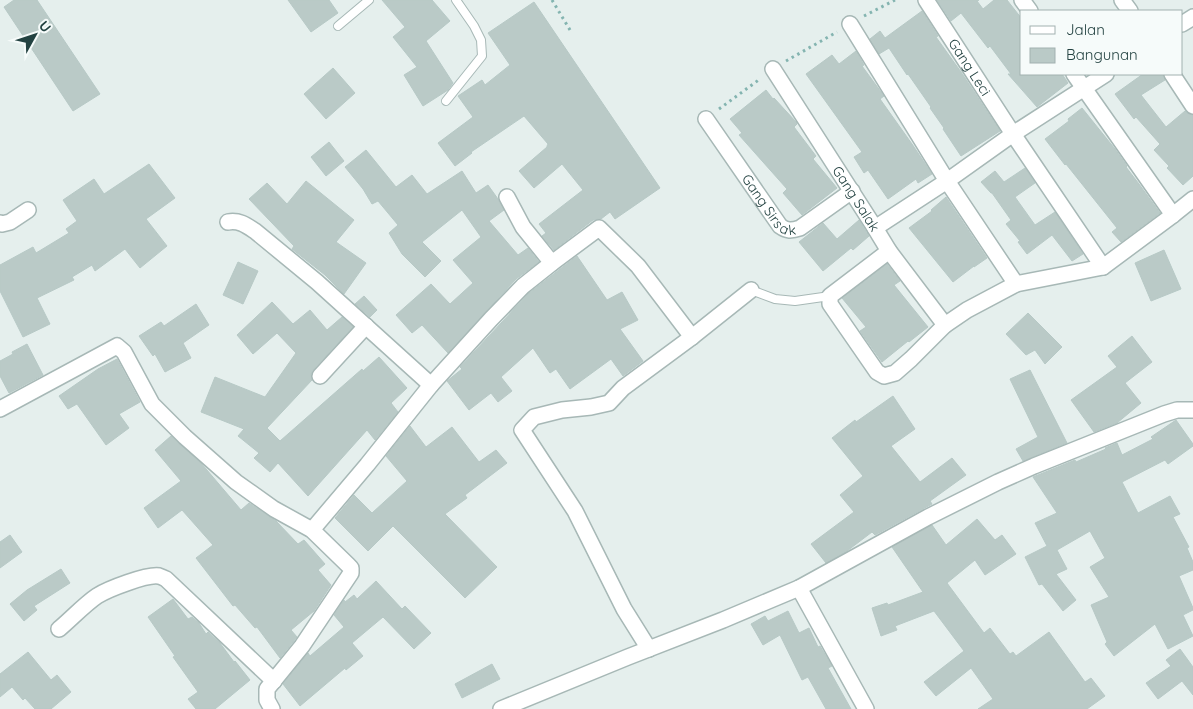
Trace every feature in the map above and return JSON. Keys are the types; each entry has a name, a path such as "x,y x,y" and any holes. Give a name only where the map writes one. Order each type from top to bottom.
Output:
{"street":[{"name":"Gang Leci","path":"926,0 1013,134 1103,266"},
{"path":"850,24 947,181 1016,284"},
{"name":"Gang Salak","path":"773,69 889,251 945,325"},
{"path":"1075,75 1173,215"},
{"path":"876,228 1013,134 1105,75"},
{"path":"1173,75 1193,106"},
{"name":"Gang Sirsak","path":"706,119 780,226 786,230 792,231 800,228 852,191"},
{"path":"507,197 524,227 552,262"},
{"path":"889,251 830,296 830,304 877,372 884,376 895,373 945,325 967,310 1016,284 1103,266 1173,215 1193,198"},
{"path":"0,223 10,222 28,210"},
{"path":"228,222 235,221 244,224 255,231 317,282 431,385"},
{"path":"312,530 368,465 431,385 491,319 523,286 599,228 638,266 692,336"},
{"path":"649,649 624,608 575,511 522,430 534,417 562,410 609,403 623,388 751,290"},
{"path":"320,376 366,326"},
{"path":"0,409 117,346 124,352 152,404 185,437 236,482 274,510 312,530 351,568 351,573 302,646 267,689 267,700 272,709"},
{"path":"501,709 799,588 928,517 1034,466 1164,414 1177,410 1193,410"},
{"path":"59,629 97,596 129,582 150,576 158,576 166,579 274,681"},
{"path":"799,588 866,709"}],"lane":[{"path":"338,26 369,0"},
{"path":"446,101 482,56 481,40 456,0"},
{"path":"751,290 775,298 795,300 830,296"}],"path":[{"path":"552,0 570,30"},
{"path":"706,119 773,69 895,0"}],"building":[{"path":"14,0 37,0 100,94 73,111 4,7"},
{"path":"288,0 329,0 338,13 311,32"},
{"path":"382,0 432,0 450,21 426,41 453,83 448,90 423,106 404,75 417,67 393,37 405,27"},
{"path":"937,0 979,0 977,1 983,9 994,0 1007,0 1020,16 1020,75 1063,75 1068,83 1037,107 1008,74 1011,74 990,46 988,48 961,13 951,21"},
{"path":"534,2 660,188 615,219 610,212 601,219 593,220 554,250 542,236 546,233 539,224 583,190 562,164 534,188 519,171 547,147 548,144 524,116 471,152 455,166 438,143 473,117 458,96 482,80 485,85 510,65 488,33"},
{"path":"922,11 938,36 936,37 1000,131 961,156 931,107 889,48 879,54 870,39 880,31 885,38"},
{"path":"856,51 864,65 862,66 884,96 880,99 932,174 918,183 916,179 888,199 868,170 864,173 854,157 862,152 806,74 832,55 839,64"},
{"path":"333,68 355,93 326,119 304,94"},
{"path":"1142,75 1163,75 1165,80 1141,95 1166,127 1185,111 1193,115 1193,176 1183,185 1154,150 1160,144 1136,117 1134,119 1115,94"},
{"path":"766,90 797,123 794,127 816,156 813,159 837,188 802,215 783,193 787,189 739,135 742,133 730,119"},
{"path":"1082,108 1115,149 1160,213 1121,242 1112,232 1117,228 1045,139 1069,121 1068,119"},
{"path":"329,142 344,161 326,176 311,157"},
{"path":"366,150 396,187 412,175 427,194 462,171 476,193 488,185 504,210 489,221 518,255 528,248 539,262 516,279 448,353 422,325 412,333 396,315 431,284 450,304 473,283 453,260 481,237 462,210 422,242 441,261 425,277 402,254 389,233 398,225 378,201 372,204 363,189 345,167"},
{"path":"149,164 175,198 146,219 167,246 140,268 125,249 95,271 92,265 72,277 74,280 37,298 50,324 23,337 0,291 0,265 33,247 36,253 69,233 66,229 77,221 63,200 94,179 104,194"},
{"path":"1025,168 1035,183 1015,197 1035,225 1055,212 1083,254 1072,261 1052,235 1027,254 1018,242 1020,241 1006,224 1011,220 992,193 981,182 995,171 1004,182"},
{"path":"306,181 354,220 336,242 366,263 344,294 325,275 292,249 294,246 249,199 267,183 287,204"},
{"path":"946,197 987,258 953,282 909,228 932,211"},
{"path":"859,220 869,236 823,271 799,242 823,223 837,239"},
{"path":"1164,250 1181,289 1151,301 1135,263"},
{"path":"577,256 607,300 622,292 638,320 620,329 643,361 623,376 611,359 570,389 556,369 550,373 533,348 501,377 512,391 498,402 491,393 469,410 447,381 462,369 460,367 529,293"},
{"path":"238,262 258,271 243,304 223,295"},
{"path":"887,264 900,281 894,285 928,327 882,362 860,331 866,327 842,298"},
{"path":"364,296 377,310 370,317 355,304"},
{"path":"272,302 293,324 310,310 327,330 342,317 353,327 313,370 311,374 312,380 267,428 280,441 362,369 363,371 379,357 407,388 391,403 398,412 375,440 367,430 308,496 278,463 270,472 254,458 259,453 238,436 244,429 201,412 215,377 265,397 296,353 277,333 253,354 237,335"},
{"path":"196,304 209,325 183,343 191,358 165,372 155,354 153,356 139,336 161,322 164,326"},
{"path":"1028,313 1062,347 1045,364 1035,350 1026,355 1006,334"},
{"path":"1132,336 1152,362 1125,383 1141,403 1117,423 1094,432 1071,400 1117,367 1108,356"},
{"path":"27,344 43,375 9,393 0,376 0,361"},
{"path":"117,359 140,402 119,414 129,428 106,445 77,404 68,409 59,396 98,369"},
{"path":"1030,370 1067,443 1023,461 1016,449 1038,437 1010,379"},
{"path":"893,396 915,429 891,446 920,482 952,458 966,475 930,501 932,504 875,535 872,532 847,551 826,563 811,544 854,512 840,495 863,476 832,438 855,420 856,422"},
{"path":"1176,420 1193,446 1168,464 1165,460 1122,482 1138,513 1170,496 1180,514 1173,517 1189,547 1187,548 1193,562 1193,570 1179,576 1193,608 1193,610 1183,615 1193,636 1168,649 1155,624 1114,656 1105,644 1107,642 1091,605 1109,597 1090,567 1105,558 1090,531 1057,550 1067,569 1056,574 1076,600 1063,611 1042,584 1039,585 1025,557 1047,546 1035,523 1057,513 1033,477 1075,460 1076,462 1117,443 1122,455 1153,439 1151,437"},
{"path":"410,426 426,447 452,427 479,462 496,450 507,463 465,495 467,498 445,514 497,567 465,598 393,526 368,551 335,518 354,495 372,513 407,481 386,456"},
{"path":"171,436 201,463 241,510 249,503 276,521 298,544 304,540 325,564 318,570 331,585 314,611 291,630 297,637 280,658 257,627 255,628 235,605 233,606 196,558 213,545 182,510 158,528 144,508 181,481 155,450"},
{"path":"977,519 995,540 1002,535 1016,554 985,575 975,560 947,583 984,633 990,628 1010,654 1013,652 1016,656 1049,632 1085,682 1091,678 1105,696 1087,709 978,709 993,699 971,668 936,696 924,682 964,651 934,611 895,626 897,630 881,636 872,608 887,603 888,605 923,592 892,547 932,525 946,545"},
{"path":"10,535 22,552 0,568 0,542"},
{"path":"61,569 70,583 34,606 37,610 24,621 10,604 27,590"},
{"path":"376,581 402,609 405,606 431,633 414,649 383,617 352,643 363,656 346,670 345,668 300,706 283,684 308,653 310,656 344,627 334,615 344,600 345,602 354,595 357,599"},
{"path":"173,599 188,619 192,617 199,623 206,634 208,632 220,643 250,680 215,709 196,709 188,699 198,692 148,617"},
{"path":"788,611 799,633 809,628 818,647 820,646 832,666 828,668 851,709 826,709 808,677 802,680 780,635 763,645 751,624 765,616 768,621"},
{"path":"1180,649 1193,667 1193,695 1182,681 1158,699 1146,683 1171,666 1166,660"},
{"path":"28,652 51,680 57,675 71,692 51,709 35,709 25,698 23,700 12,687 0,697 0,674"},
{"path":"492,664 500,679 462,698 455,684"}]}
